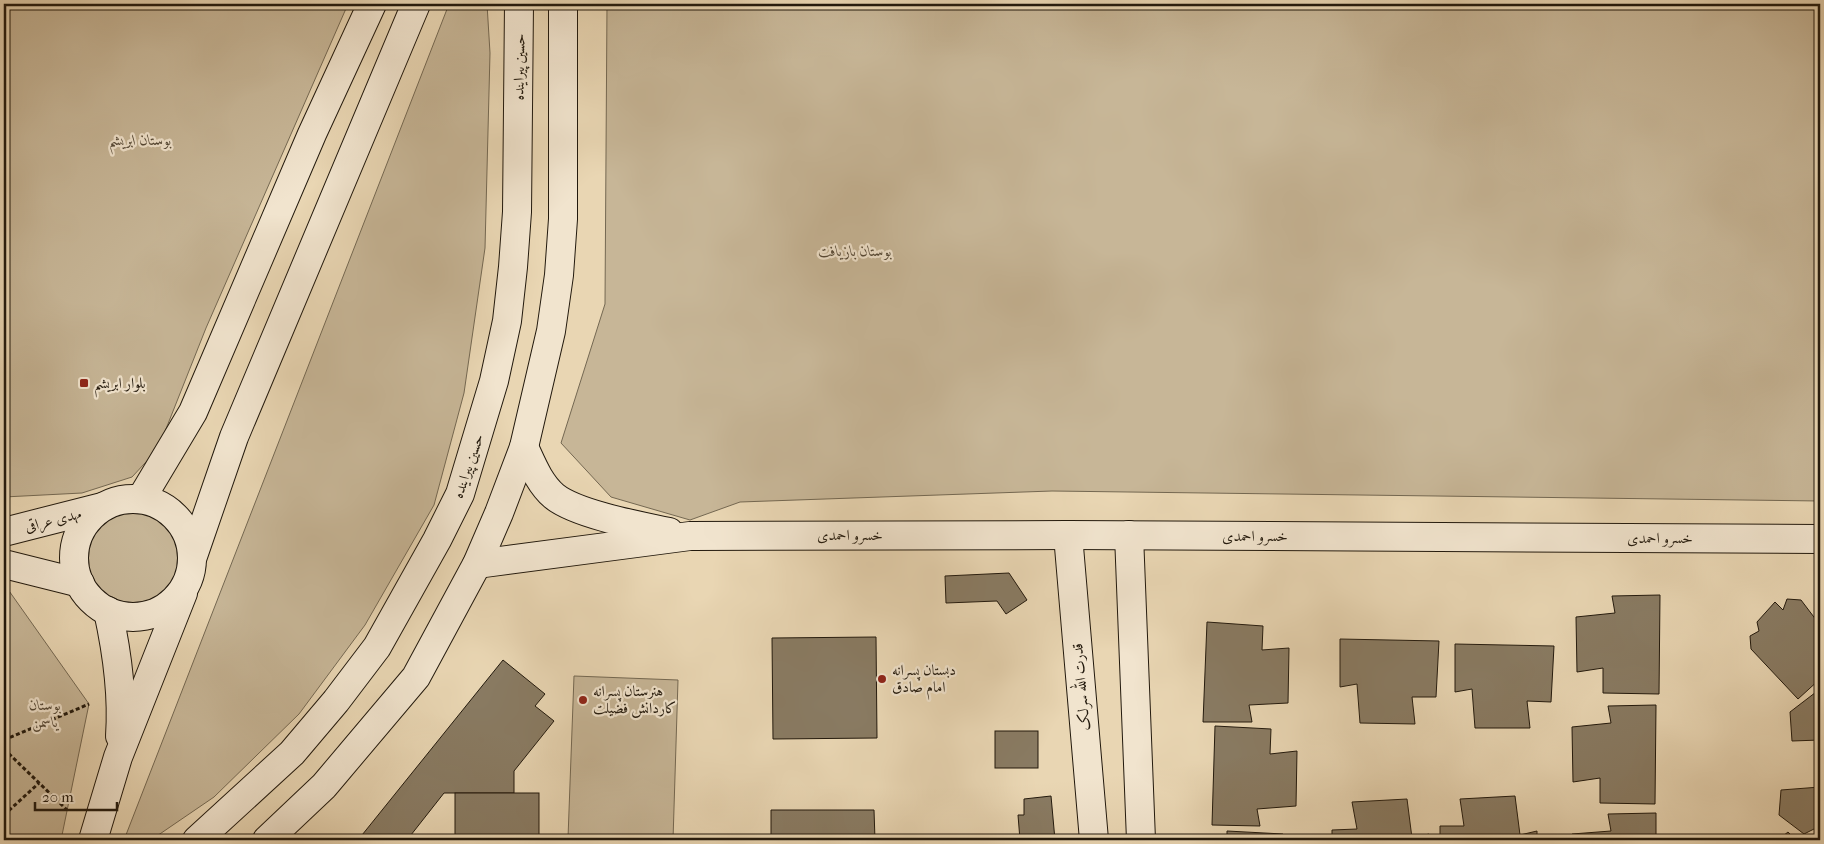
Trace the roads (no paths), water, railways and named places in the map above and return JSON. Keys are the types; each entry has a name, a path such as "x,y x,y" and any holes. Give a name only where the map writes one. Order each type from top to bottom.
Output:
{"street":[{"path":"141,499 193,412 312,134 372,4"},
{"path":"93,840 118,757 191,566 234,437 416,4"},
{"name":"حسین پیراینده","path":"197,840 292,753 313,730 354,678 377,647 437,540 460,494 494,381 508,312 517,212 519,4"},
{"path":"267,840 324,786 416,677 477,564 524,447 551,331 559,275 563,219 564,4"},
{"path":"524,447 538,477 554,496 572,507 642,526 690,536"},
{"path":"127,499 141,499 157,503 171,512 183,524 190,540 191,566 180,594 166,608 147,616 128,617 108,611 92,599 80,583 75,566 75,549 80,533 89,518 102,507 127,499"},
{"name":"مهدی عراقی","path":"4,532 102,507"},
{"name":"خسرو احمدی","path":"690,536 1068,534 1820,539"},
{"name":"قدرت الله سرلک","path":"1068,534 1094,840"},
{"path":"1129,535 1141,840"},
{"path":"477,564 690,536"},
{"path":"4,564 80,583"},
{"path":"108,611 115,643 122,715 118,757"}],"place":[{"name":"بلوار ابریشم","path":"84,383"},
{"name":"دبستان پسرانه امام صادق","path":"882,679"},
{"name":"هنرستان پسرانه کاردانش فضیلت","path":"583,700"}],"park label":[{"name":"بوستان ابریشم","path":"140,140"},
{"name":"بوستان بازیافت","path":"855,251"},
{"name":"بوستان یاسمن","path":"45,714"}]}
